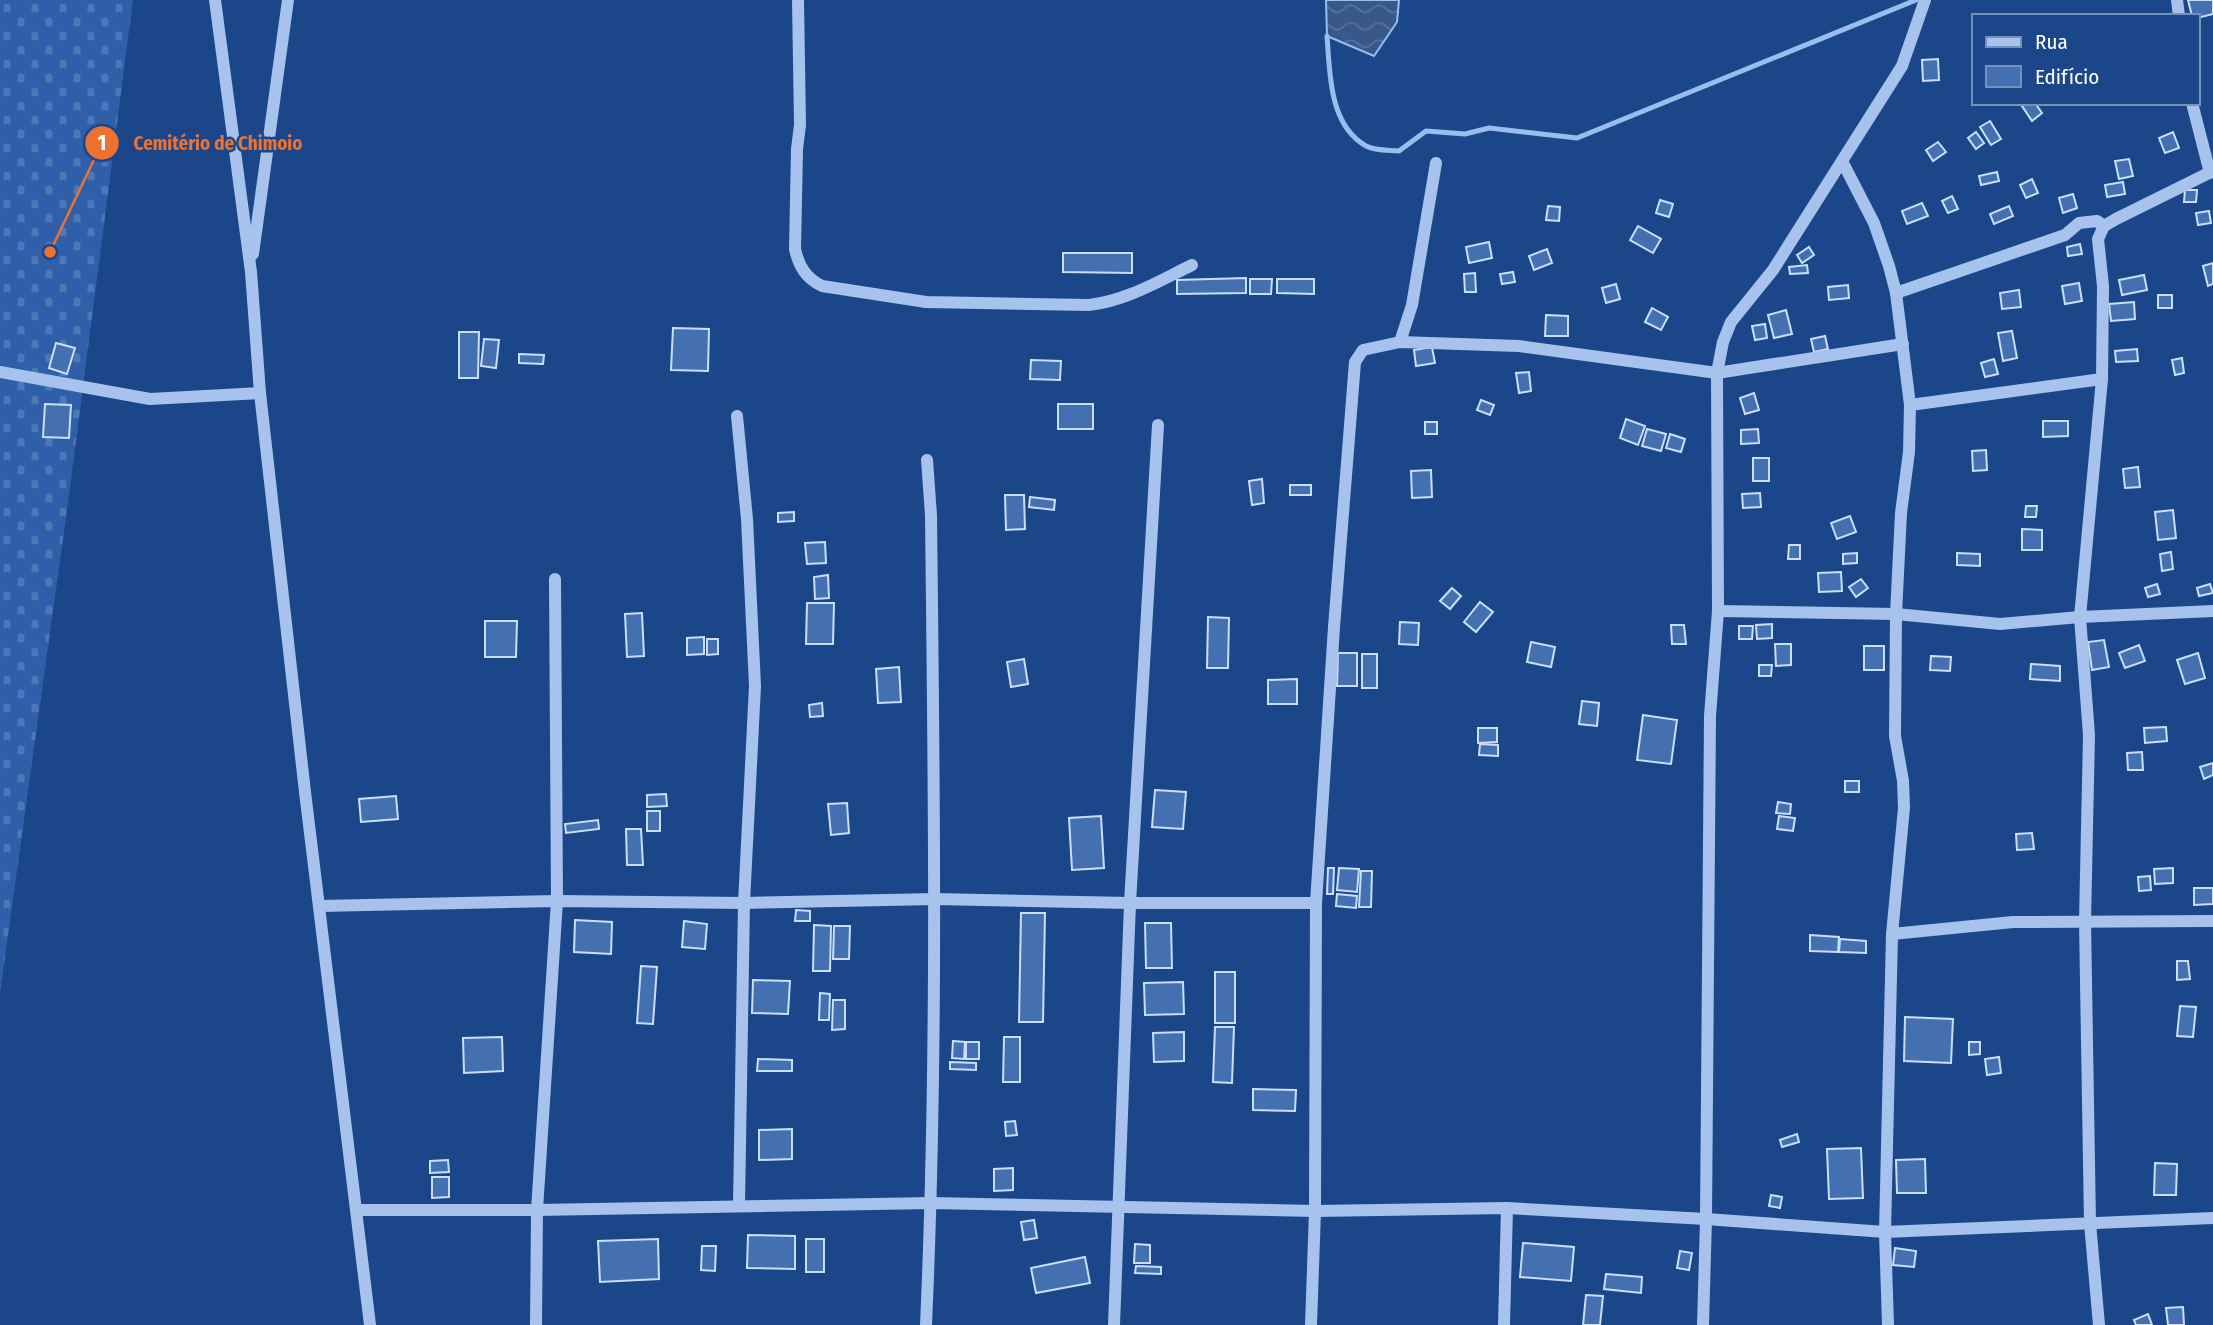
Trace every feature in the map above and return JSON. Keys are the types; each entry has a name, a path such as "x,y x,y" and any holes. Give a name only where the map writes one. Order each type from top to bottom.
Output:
{"street":[{"path":"215,0 250,272 260,393 370,1325"},
{"path":"250,272 288,0"},
{"path":"798,0 800,125 795,249 798,262 808,279 822,286 926,302 1089,305 1110,303 1192,265"},
{"path":"1703,1325 1710,716 1718,611 1717,373 1723,342 1731,322 1773,270 1902,66 1925,0"},
{"path":"2099,1325 2090,1223 2085,921 2089,735 2080,617 2102,379 2103,286 2098,239 2104,226 2212,172 2193,105"},
{"path":"1400,342 1412,305 1436,163"},
{"path":"1843,163 1874,223 1896,293 1910,405 1909,452 1901,513 1896,614 1895,736 1903,781 1903,808 1892,934 1885,1232 1888,1325"},
{"path":"1896,293 2065,235 2079,223 2097,220 2104,226"},
{"path":"1311,1325 1315,1211 1316,902 1355,362 1363,350 1400,342 1519,346 1717,373 1903,344"},
{"path":"0,372 150,399 260,393"},
{"path":"1910,405 2102,379"},
{"path":"737,416 747,519 755,686 744,903 740,1205"},
{"path":"1114,1325 1130,903 1158,425"},
{"path":"926,1325 931,1203 935,899 931,515 928,460"},
{"path":"536,1325 537,1210 557,901 555,579"},
{"path":"1718,611 1896,614 2000,624 2080,617 2213,611"},
{"path":"319,906 557,901 744,903 935,899 1130,903 1316,902"},
{"path":"1892,934 2013,922 2213,920"},
{"path":"356,1210 537,1210 931,1203 1315,1211 1507,1208 1885,1232 2213,1218"},
{"path":"1504,1325 1507,1208"}],"green space":[{"path":"0,0 133,0 68,503 0,993"}],"water":[{"path":"1326,0 1399,0 1397,22 1374,56 1327,36"}],"building":[{"path":"2188,0 2213,0 2213,14 2199,18 2199,14 2192,14"},
{"path":"1938,59 1939,80 1923,81 1922,60"},
{"path":"2036,105 2042,113 2032,121 2022,106"},
{"path":"1990,121 2001,139 1991,145 1980,127"},
{"path":"1976,132 1984,143 1976,149 1968,138"},
{"path":"2173,132 2179,148 2165,153 2159,138"},
{"path":"1938,142 1946,152 1933,161 1926,150"},
{"path":"2129,159 2133,176 2119,179 2115,161"},
{"path":"1997,172 1999,181 1981,185 1979,176"},
{"path":"2032,179 2038,193 2026,198 2020,185"},
{"path":"2123,182 2125,194 2107,197 2105,185"},
{"path":"2185,190 2197,190 2196,202 2184,202"},
{"path":"2073,194 2077,208 2063,213 2059,198"},
{"path":"1952,196 1958,209 1948,213 1942,201"},
{"path":"1660,200 1673,204 1669,217 1656,213"},
{"path":"1922,203 1928,216 1907,224 1902,211"},
{"path":"1548,206 1560,207 1559,221 1546,220"},
{"path":"2009,206 2013,216 1994,224 1990,214"},
{"path":"2209,211 2211,223 2198,225 2196,213"},
{"path":"1638,226 1661,239 1653,253 1630,240"},
{"path":"1489,242 1492,258 1469,263 1466,247"},
{"path":"2080,244 2082,254 2068,256 2067,247"},
{"path":"1809,247 1814,255 1802,263 1797,255"},
{"path":"1547,249 1552,263 1534,270 1529,256"},
{"path":"1063,253 1132,253 1132,273 1063,272"},
{"path":"2213,263 2213,284 2208,286 2203,266"},
{"path":"1807,265 1808,273 1790,274 1789,267"},
{"path":"1513,272 1515,282 1502,284 1500,274"},
{"path":"1475,273 1476,292 1465,292 1464,274"},
{"path":"2144,275 2147,290 2122,295 2119,280"},
{"path":"1246,278 1246,293 1177,294 1177,280"},
{"path":"1250,279 1272,279 1271,294 1250,294"},
{"path":"1277,279 1314,279 1314,294 1277,293"},
{"path":"2079,283 2082,301 2065,304 2062,286"},
{"path":"1616,284 1620,299 1606,303 1602,288"},
{"path":"1848,285 1849,298 1829,300 1828,287"},
{"path":"2019,290 2021,307 2002,309 2000,293"},
{"path":"2158,295 2172,295 2172,308 2158,308"},
{"path":"2134,302 2135,319 2111,321 2109,304"},
{"path":"1652,308 1668,317 1661,330 1645,322"},
{"path":"1786,310 1792,334 1774,338 1768,315"},
{"path":"1546,315 1568,316 1568,336 1545,336"},
{"path":"1765,324 1767,338 1755,340 1752,326"},
{"path":"673,328 709,329 708,371 671,370"},
{"path":"2012,331 2017,358 2003,361 1998,333"},
{"path":"459,332 479,332 478,378 459,378"},
{"path":"1825,336 1828,349 1814,352 1811,339"},
{"path":"484,339 499,340 496,368 481,366"},
{"path":"56,343 75,348 67,374 49,368"},
{"path":"1432,347 1435,363 1416,366 1414,350"},
{"path":"2137,349 2138,361 2116,362 2115,351"},
{"path":"519,354 544,355 543,364 519,363"},
{"path":"2182,358 2184,373 2175,375 2172,360"},
{"path":"1994,359 1998,374 1985,377 1981,363"},
{"path":"1031,360 1061,361 1060,380 1030,379"},
{"path":"1529,372 1531,391 1519,393 1516,373"},
{"path":"1754,393 1759,410 1745,414 1740,398"},
{"path":"1481,400 1494,405 1490,415 1477,410"},
{"path":"45,404 71,405 69,438 43,437"},
{"path":"1058,404 1093,404 1093,429 1058,429"},
{"path":"1626,419 1645,426 1638,445 1620,438"},
{"path":"2043,421 2068,421 2068,436 2043,437"},
{"path":"1425,422 1437,422 1437,434 1425,434"},
{"path":"1647,429 1666,434 1661,451 1642,446"},
{"path":"1758,429 1759,443 1741,444 1741,430"},
{"path":"1670,434 1685,439 1681,452 1666,448"},
{"path":"1986,450 1987,470 1973,471 1972,451"},
{"path":"1753,458 1769,458 1769,481 1753,481"},
{"path":"2138,467 2140,487 2125,488 2123,469"},
{"path":"1431,470 1432,497 1412,498 1411,471"},
{"path":"1262,479 1264,503 1252,505 1249,481"},
{"path":"1290,485 1311,485 1311,495 1290,495"},
{"path":"1760,493 1761,507 1743,508 1742,494"},
{"path":"1005,495 1024,495 1025,529 1006,530"},
{"path":"1030,497 1055,500 1054,510 1029,507"},
{"path":"2026,506 2037,506 2036,517 2025,517"},
{"path":"2173,510 2176,538 2158,540 2155,512"},
{"path":"794,512 794,521 778,522 778,513"},
{"path":"1850,516 1856,532 1837,539 1831,523"},
{"path":"2022,529 2042,530 2042,550 2022,550"},
{"path":"825,542 826,563 807,564 805,543"},
{"path":"1789,545 1800,545 1800,559 1788,559"},
{"path":"2171,552 2173,569 2162,571 2160,554"},
{"path":"1857,553 1857,563 1843,564 1843,554"},
{"path":"1957,553 1980,554 1980,566 1957,565"},
{"path":"1841,572 1842,591 1819,592 1818,573"},
{"path":"828,575 829,598 815,599 814,577"},
{"path":"1861,579 1868,588 1856,597 1849,587"},
{"path":"2157,584 2160,594 2148,597 2145,588"},
{"path":"2210,584 2213,593 2199,596 2197,588"},
{"path":"1452,588 1461,596 1450,609 1440,601"},
{"path":"1480,602 1493,612 1476,632 1464,622"},
{"path":"807,603 834,603 833,644 806,644"},
{"path":"642,613 644,656 627,657 625,614"},
{"path":"1208,617 1229,618 1228,668 1207,668"},
{"path":"485,621 517,621 516,657 485,657"},
{"path":"1400,622 1419,623 1418,645 1399,644"},
{"path":"1772,624 1772,638 1757,639 1756,625"},
{"path":"1671,625 1684,625 1686,644 1672,644"},
{"path":"1739,626 1753,626 1752,639 1739,639"},
{"path":"704,637 704,654 687,655 687,638"},
{"path":"707,639 718,639 718,654 707,655"},
{"path":"2104,640 2109,667 2092,670 2088,642"},
{"path":"1531,642 1555,647 1551,667 1527,662"},
{"path":"1775,644 1791,644 1791,665 1776,666"},
{"path":"2139,645 2145,661 2125,668 2119,653"},
{"path":"1864,646 1884,646 1884,670 1864,670"},
{"path":"1338,653 1357,653 1357,686 1337,686"},
{"path":"2198,653 2205,678 2185,684 2177,660"},
{"path":"1362,654 1377,654 1377,688 1362,688"},
{"path":"1931,656 1951,657 1950,671 1930,670"},
{"path":"1024,659 1028,684 1011,687 1007,662"},
{"path":"2031,664 2060,666 2060,681 2030,679"},
{"path":"1759,665 1772,665 1771,676 1759,676"},
{"path":"899,667 901,702 878,703 876,669"},
{"path":"1297,679 1297,704 1268,704 1268,680"},
{"path":"1582,701 1599,703 1597,726 1579,724"},
{"path":"822,703 823,716 810,717 809,705"},
{"path":"1643,715 1677,720 1671,764 1637,760"},
{"path":"2166,727 2167,741 2145,743 2144,728"},
{"path":"1478,728 1497,728 1497,742 1478,743"},
{"path":"1480,744 1498,745 1498,756 1479,755"},
{"path":"2142,752 2143,770 2128,770 2127,753"},
{"path":"2213,763 2213,775 2204,779 2200,767"},
{"path":"1845,781 1859,781 1859,792 1845,792"},
{"path":"1155,790 1186,792 1183,829 1152,827"},
{"path":"666,794 667,806 647,807 647,795"},
{"path":"396,796 398,819 361,822 359,799"},
{"path":"1778,802 1791,804 1790,814 1776,813"},
{"path":"847,803 849,833 831,835 828,804"},
{"path":"647,811 660,811 660,831 647,831"},
{"path":"1101,816 1104,868 1072,870 1069,818"},
{"path":"1779,816 1795,818 1793,831 1777,829"},
{"path":"598,820 599,829 566,833 565,824"},
{"path":"626,829 641,829 643,865 627,865"},
{"path":"2032,833 2034,849 2017,850 2016,834"},
{"path":"1328,868 1334,868 1333,894 1327,894"},
{"path":"1339,868 1359,869 1357,892 1337,890"},
{"path":"2173,868 2173,883 2155,884 2154,869"},
{"path":"1361,871 1372,871 1371,907 1359,907"},
{"path":"2150,876 2151,890 2139,891 2138,877"},
{"path":"2194,888 2213,888 2213,904 2194,905"},
{"path":"1337,894 1357,896 1356,908 1336,906"},
{"path":"796,910 810,911 810,921 795,921"},
{"path":"1021,913 1045,913 1043,1022 1019,1022"},
{"path":"575,920 612,922 611,954 574,952"},
{"path":"684,921 707,924 705,949 682,947"},
{"path":"1145,923 1171,923 1172,968 1146,968"},
{"path":"814,925 831,926 830,971 813,971"},
{"path":"834,926 850,926 849,959 833,959"},
{"path":"1810,935 1839,937 1838,952 1810,951"},
{"path":"1840,939 1866,941 1866,953 1839,952"},
{"path":"2177,961 2188,961 2190,979 2177,980"},
{"path":"641,966 657,967 653,1024 637,1023"},
{"path":"1215,972 1235,972 1235,1023 1215,1023"},
{"path":"753,980 790,981 788,1014 752,1013"},
{"path":"1183,982 1184,1014 1145,1015 1144,983"},
{"path":"820,993 830,994 829,1020 819,1020"},
{"path":"833,1000 845,1000 845,1029 832,1030"},
{"path":"2180,1006 2196,1007 2193,1037 2177,1036"},
{"path":"1905,1017 1953,1019 1951,1063 1904,1061"},
{"path":"1215,1027 1234,1027 1232,1083 1213,1082"},
{"path":"1184,1032 1184,1061 1154,1062 1153,1033"},
{"path":"502,1037 503,1071 464,1073 463,1038"},
{"path":"1004,1037 1020,1037 1020,1082 1003,1082"},
{"path":"953,1041 965,1042 964,1059 952,1058"},
{"path":"966,1042 979,1042 979,1059 966,1059"},
{"path":"1969,1042 1980,1042 1980,1054 1969,1055"},
{"path":"1999,1057 2001,1073 1987,1075 1985,1059"},
{"path":"758,1059 792,1060 792,1071 757,1071"},
{"path":"950,1062 976,1063 976,1070 950,1069"},
{"path":"1253,1089 1296,1090 1295,1111 1253,1110"},
{"path":"1015,1121 1017,1135 1006,1136 1005,1122"},
{"path":"792,1129 792,1159 759,1160 759,1130"},
{"path":"1797,1134 1799,1142 1782,1147 1780,1140"},
{"path":"1861,1148 1863,1198 1829,1199 1827,1149"},
{"path":"1925,1159 1926,1193 1897,1193 1896,1160"},
{"path":"448,1160 449,1172 430,1173 430,1161"},
{"path":"2155,1163 2177,1164 2176,1195 2154,1195"},
{"path":"1013,1168 1013,1190 994,1191 994,1169"},
{"path":"432,1177 449,1177 449,1197 432,1198"},
{"path":"1771,1195 1782,1197 1780,1208 1769,1206"},
{"path":"1034,1220 1037,1238 1024,1240 1021,1222"},
{"path":"748,1235 795,1236 795,1269 747,1268"},
{"path":"658,1239 659,1279 600,1282 598,1241"},
{"path":"806,1239 824,1239 824,1272 806,1272"},
{"path":"1523,1243 1574,1247 1571,1281 1520,1277"},
{"path":"1135,1244 1150,1245 1150,1263 1134,1263"},
{"path":"702,1246 716,1246 715,1271 701,1270"},
{"path":"1895,1248 1916,1251 1914,1267 1893,1265"},
{"path":"1680,1251 1692,1253 1689,1270 1677,1268"},
{"path":"1085,1257 1090,1283 1036,1293 1031,1268"},
{"path":"1136,1266 1161,1267 1161,1274 1135,1273"},
{"path":"1606,1274 1642,1277 1641,1293 1604,1289"},
{"path":"1586,1295 1603,1296 1600,1325 1583,1325"},
{"path":"2183,1307 2184,1325 2168,1325 2166,1308"},
{"path":"2148,1314 2152,1325 2136,1325 2134,1320"}],"waterway":[{"path":"1327,36 1334,97 1345,125 1354,137 1366,146 1378,150 1399,151 1426,131 1465,134 1489,128 1577,138 1916,0"}],"place":[{"name":"Cemitério de Chimoio","path":"50,252"}]}
